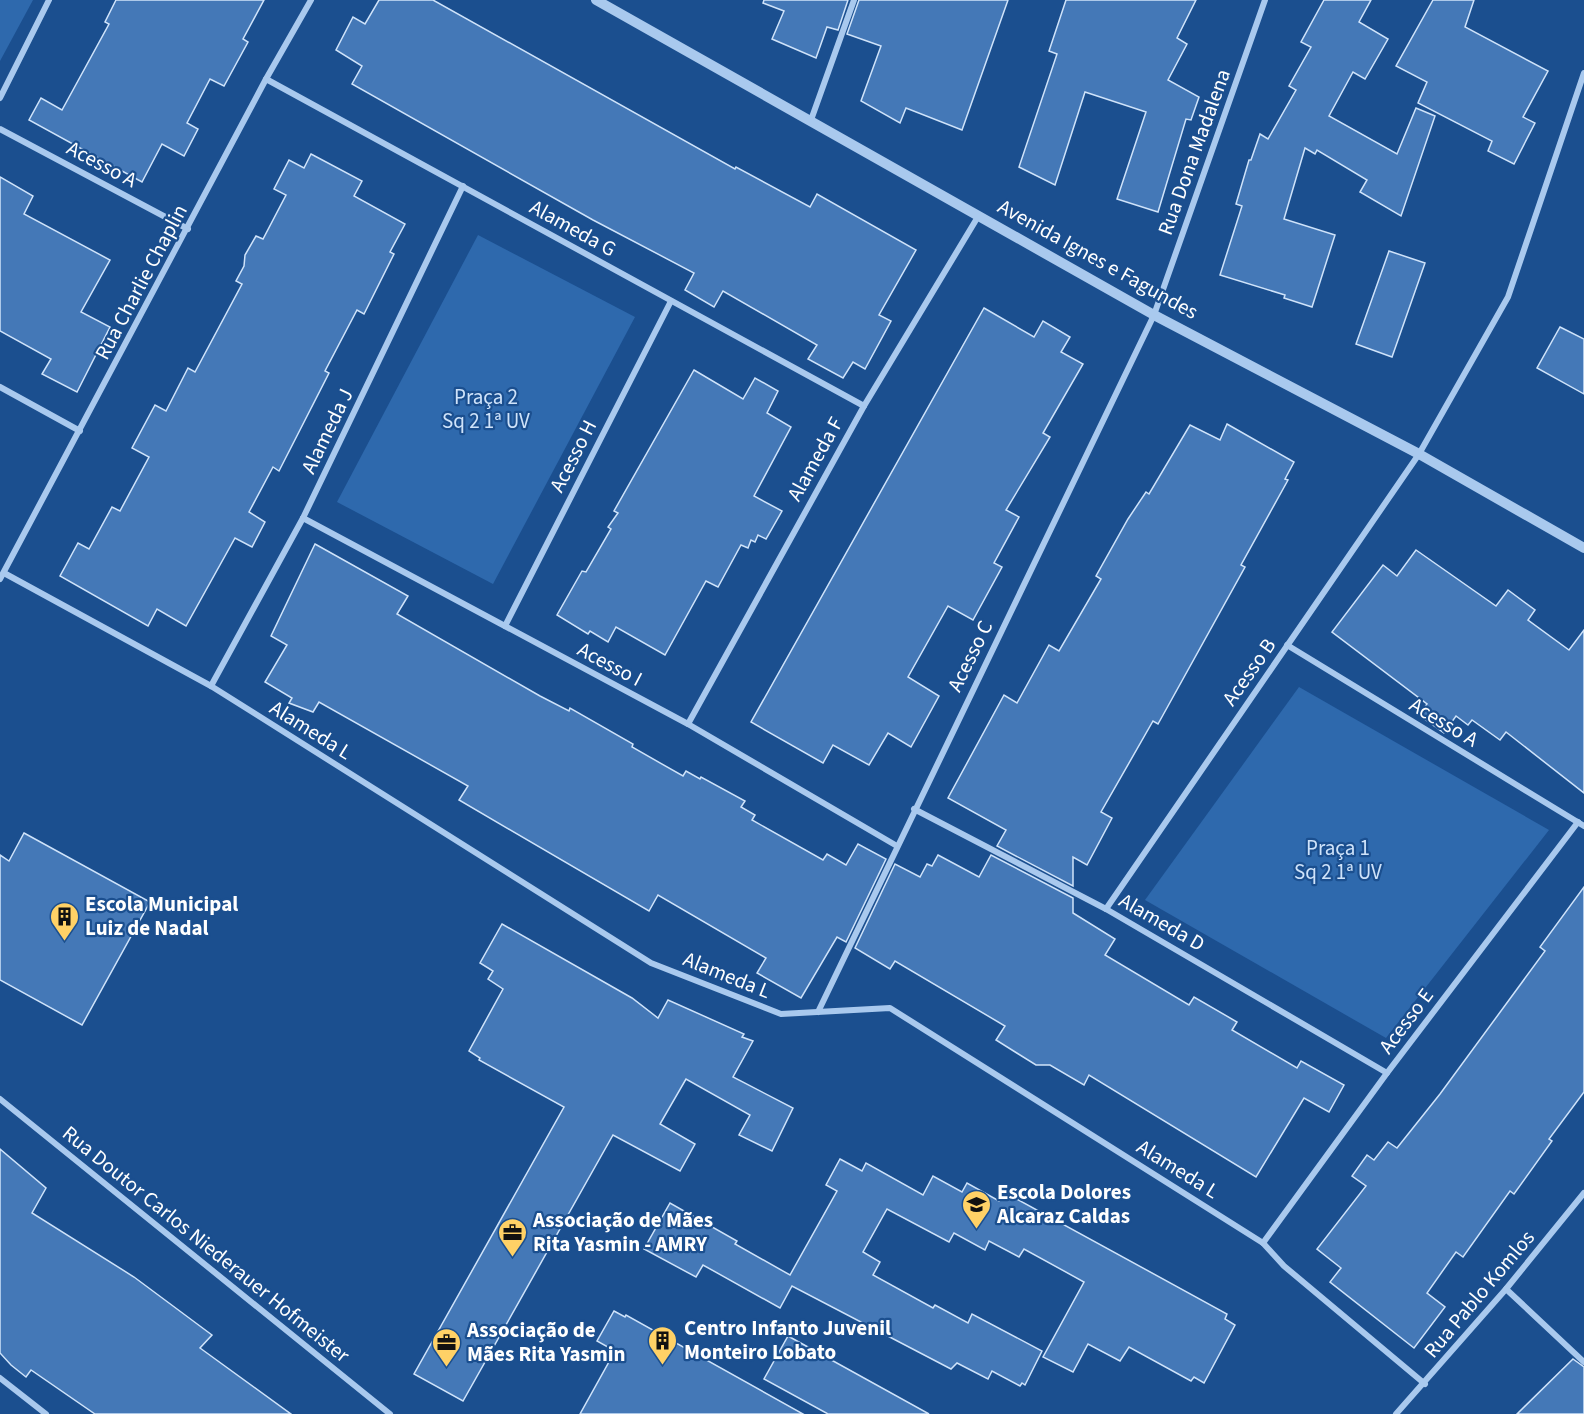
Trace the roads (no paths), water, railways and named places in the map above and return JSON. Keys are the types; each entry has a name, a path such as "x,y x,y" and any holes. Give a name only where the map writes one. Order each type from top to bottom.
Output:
{"street":[{"path":"0,98 49,0"},
{"name":"Rua Charlie Chaplin","path":"2,576 266,79 312,0"},
{"name":"Avenida Ignes e Fagundes","path":"596,0 1154,315 1419,454 1584,548"},
{"path":"811,120 854,0"},
{"name":"Rua Dona Madalena","path":"1154,315 1266,0"},
{"name":"Acesso B","path":"1106,909 1419,454 1508,297 1584,73"},
{"name":"Alameda G","path":"266,79 864,406"},
{"name":"Acesso A","path":"0,129 188,229"},
{"name":"Alameda J","path":"211,686 303,518 463,186"},
{"name":"Alameda F","path":"688,724 864,406 980,215"},
{"name":"Acesso H","path":"505,626 671,300"},
{"name":"Acesso C","path":"818,1012 1154,315"},
{"path":"0,387 80,431"},
{"name":"Acesso I","path":"303,518 688,724 897,846"},
{"name":"Alameda L","path":"2,576 211,686 651,963 781,1014 890,1008 1263,1243 1284,1266 1425,1384"},
{"name":"Acesso A","path":"1287,645 1581,824"},
{"name":"Alameda D","path":"914,809 1106,909 1387,1073"},
{"name":"Acesso E","path":"1263,1243 1387,1073 1581,824"},
{"name":"Rua Doutor Carlos Niederauer Hofmeister","path":"0,1099 390,1414"},
{"name":"Rua Pablo Komlos","path":"1396,1414 1425,1384 1506,1289 1584,1193"},
{"path":"1506,1289 1584,1362"},
{"path":"0,1378 46,1414"}],"place":[{"name":"Escola Municipal Luiz de Nadal","path":"64,942"},
{"name":"Escola Dolores Alcaraz Caldas","path":"976,1230"},
{"name":"Associação de Mães Rita Yasmin - AMRY","path":"512,1258"},
{"name":"Centro Infanto Juvenil Monteiro Lobato","path":"663,1366"},
{"name":"Associação de Mães Rita Yasmin","path":"446,1368"}],"park label":[{"name":"Praça 2 Sq 2 1ª UV","path":"486,409"},
{"name":"Praça 1 Sq 2 1ª UV","path":"1338,860"}]}
